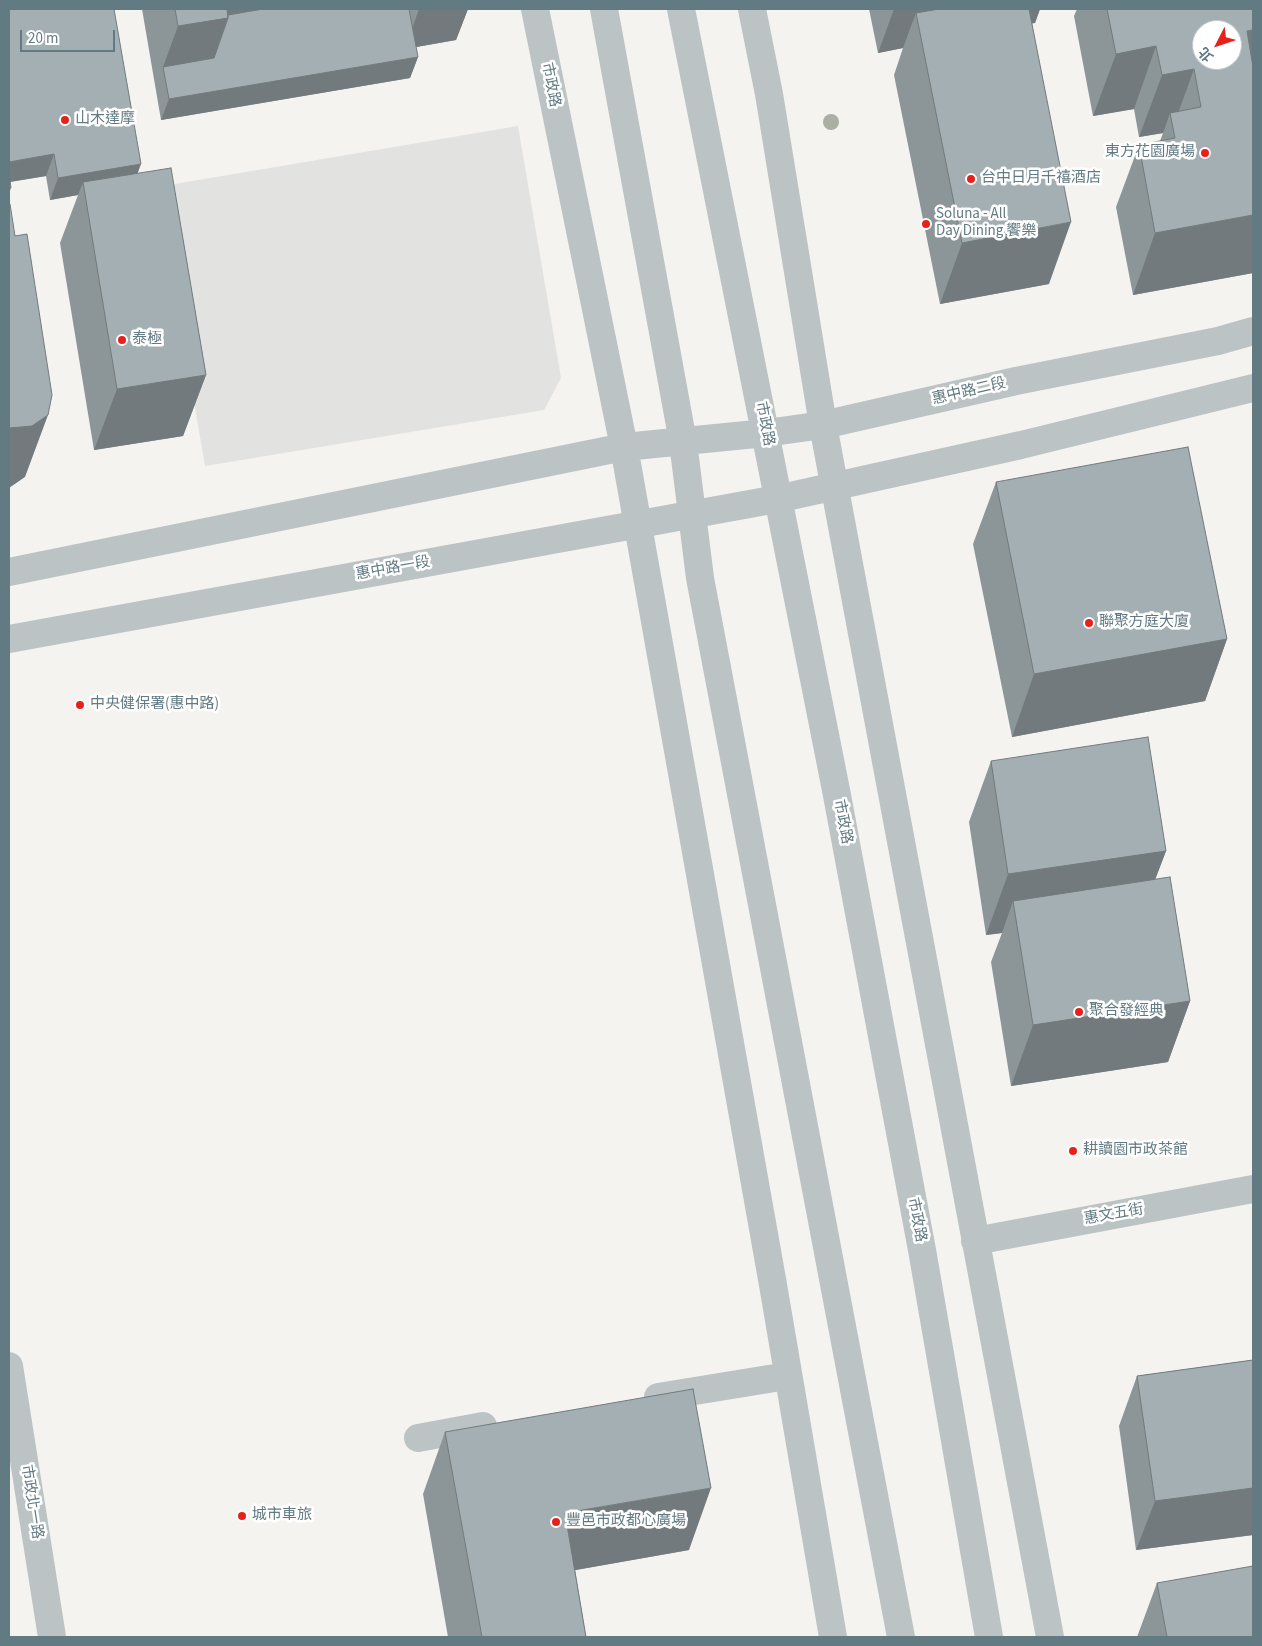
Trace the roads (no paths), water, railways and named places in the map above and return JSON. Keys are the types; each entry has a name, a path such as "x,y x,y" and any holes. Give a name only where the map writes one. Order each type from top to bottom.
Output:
{"street":[{"name":"市政路","path":"534,9 624,448 636,526 772,1279 833,1637"},
{"path":"604,9 683,442 704,598 901,1637"},
{"name":"市政路","path":"681,9 836,790 920,1240 989,1637"},
{"path":"752,9 769,94 823,425 836,486 1050,1637"},
{"name":"惠中路二段","path":"683,442 766,434 823,425 1016,381 1218,341 1253,331"},
{"path":"777,499 1021,445 1253,388"},
{"path":"9,572 624,448 683,442"},
{"name":"惠中路一段","path":"9,639 777,499"},
{"name":"惠文五街","path":"975,1241 1253,1189"},
{"name":"市政北一路","path":"9,1366 12,1409 52,1637"},
{"path":"637,1401 788,1376"},
{"path":"418,1438 507,1422"}],"place":[{"name":"山木達摩","path":"65,120"},
{"name":"東方花園廣場","path":"1205,153"},
{"name":"台中日月千禧酒店","path":"971,179"},
{"name":"Soluna - All Day Dining 饗樂","path":"926,224"},
{"name":"泰極","path":"122,340"},
{"name":"聯聚方庭大廈","path":"1089,623"},
{"name":"中央健保署(惠中路)","path":"80,705"},
{"name":"聚合發經典","path":"1079,1012"},
{"name":"耕讀園市政茶館","path":"1073,1151"},
{"name":"城市車旅","path":"242,1516"},
{"name":"豐邑市政都心廣場","path":"556,1522"}]}
